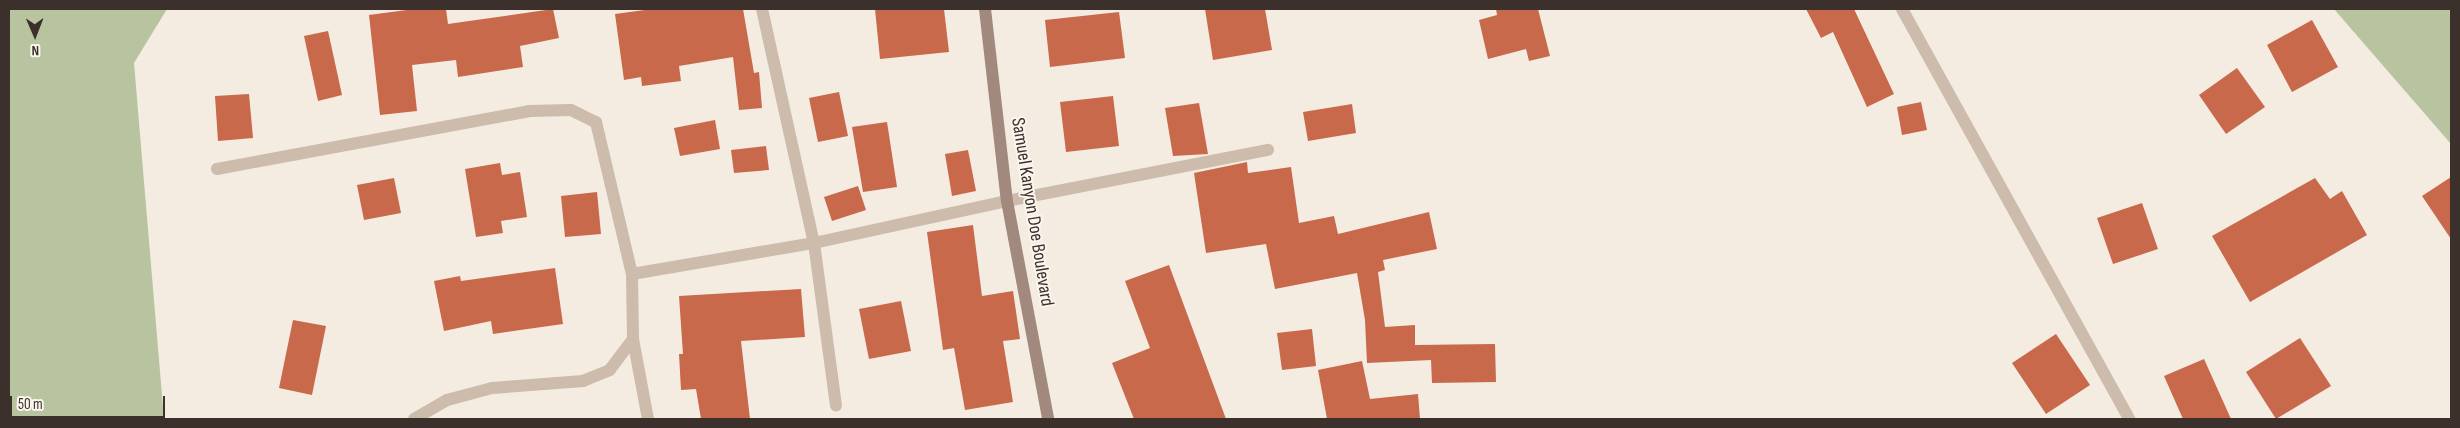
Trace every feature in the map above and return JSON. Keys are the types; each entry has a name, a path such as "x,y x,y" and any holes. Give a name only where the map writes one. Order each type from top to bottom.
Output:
{"street":[{"path":"762,9 814,243 836,406"},
{"name":"Samuel Kanyon Doe Boulevard","path":"985,9 1008,201 1048,419"},
{"path":"1902,9 2129,419"},
{"path":"217,169 529,111 571,110 596,122 632,274 633,339 648,419"},
{"path":"632,274 814,243 1008,201 1268,150"},
{"path":"414,419 447,400 492,388 583,381 610,370 633,339"}],"green space":[{"path":"9,9 167,9 134,63 164,419 9,419"},
{"path":"2334,9 2451,9 2451,144"}],"building":[{"path":"414,9 446,9 448,24 553,9 559,38 520,46 523,67 458,77 456,60 412,65 417,111 380,115 369,15"},
{"path":"652,9 743,9 754,73 759,72 762,108 739,110 733,57 679,66 681,81 642,86 641,77 624,80 615,14"},
{"path":"875,9 944,9 949,52 880,59"},
{"path":"1205,9 1265,9 1272,50 1213,60"},
{"path":"1496,9 1538,9 1550,56 1529,61 1526,49 1488,59 1479,20 1497,15"},
{"path":"1806,9 1854,9 1894,94 1867,107 1833,32 1821,38"},
{"path":"1119,12 1125,58 1050,67 1045,20"},
{"path":"2312,20 2338,67 2292,92 2267,45"},
{"path":"328,31 342,95 318,101 304,36"},
{"path":"2237,68 2265,107 2226,134 2199,95"},
{"path":"839,92 848,136 818,142 809,98"},
{"path":"249,94 253,138 218,141 215,96"},
{"path":"1113,96 1119,146 1066,152 1060,102"},
{"path":"1921,102 1927,130 1902,135 1897,107"},
{"path":"1199,103 1208,154 1173,156 1165,108"},
{"path":"1352,104 1356,133 1308,141 1303,112"},
{"path":"715,120 720,149 680,156 674,128"},
{"path":"887,122 897,187 863,192 852,127"},
{"path":"766,146 769,170 734,173 731,150"},
{"path":"968,150 976,191 952,196 945,154"},
{"path":"1247,162 1248,173 1291,167 1299,223 1334,216 1338,234 1429,212 1437,249 1383,260 1385,270 1378,272 1385,327 1415,325 1415,345 1495,344 1496,382 1432,383 1431,360 1367,363 1365,320 1357,273 1275,289 1266,244 1206,253 1194,173"},
{"path":"500,163 502,175 520,172 527,217 501,221 503,233 476,237 465,169"},
{"path":"2451,177 2451,239 2422,196"},
{"path":"394,178 401,213 364,220 357,185"},
{"path":"2315,178 2330,199 2342,191 2367,235 2250,302 2212,236"},
{"path":"858,186 866,210 832,221 824,197"},
{"path":"597,192 601,234 565,237 561,196"},
{"path":"2142,203 2158,249 2113,264 2097,218"},
{"path":"973,225 982,296 1013,291 1020,339 1003,341 1013,402 965,410 954,348 943,350 927,232"},
{"path":"1169,265 1226,419 1134,419 1112,363 1150,348 1125,281"},
{"path":"555,268 563,324 493,334 491,321 444,331 434,281 460,276 461,281"},
{"path":"801,289 805,337 741,341 750,419 701,419 696,389 681,390 679,354 683,354 679,296"},
{"path":"901,301 911,351 869,359 859,309"},
{"path":"293,320 326,326 312,395 279,388"},
{"path":"1312,329 1316,366 1282,370 1277,333"},
{"path":"2056,334 2090,385 2046,414 2012,363"},
{"path":"2300,338 2331,386 2276,419 2246,372"},
{"path":"2204,359 2231,419 2183,419 2164,376"},
{"path":"1362,361 1370,399 1418,394 1420,419 1327,419 1318,370"}]}
